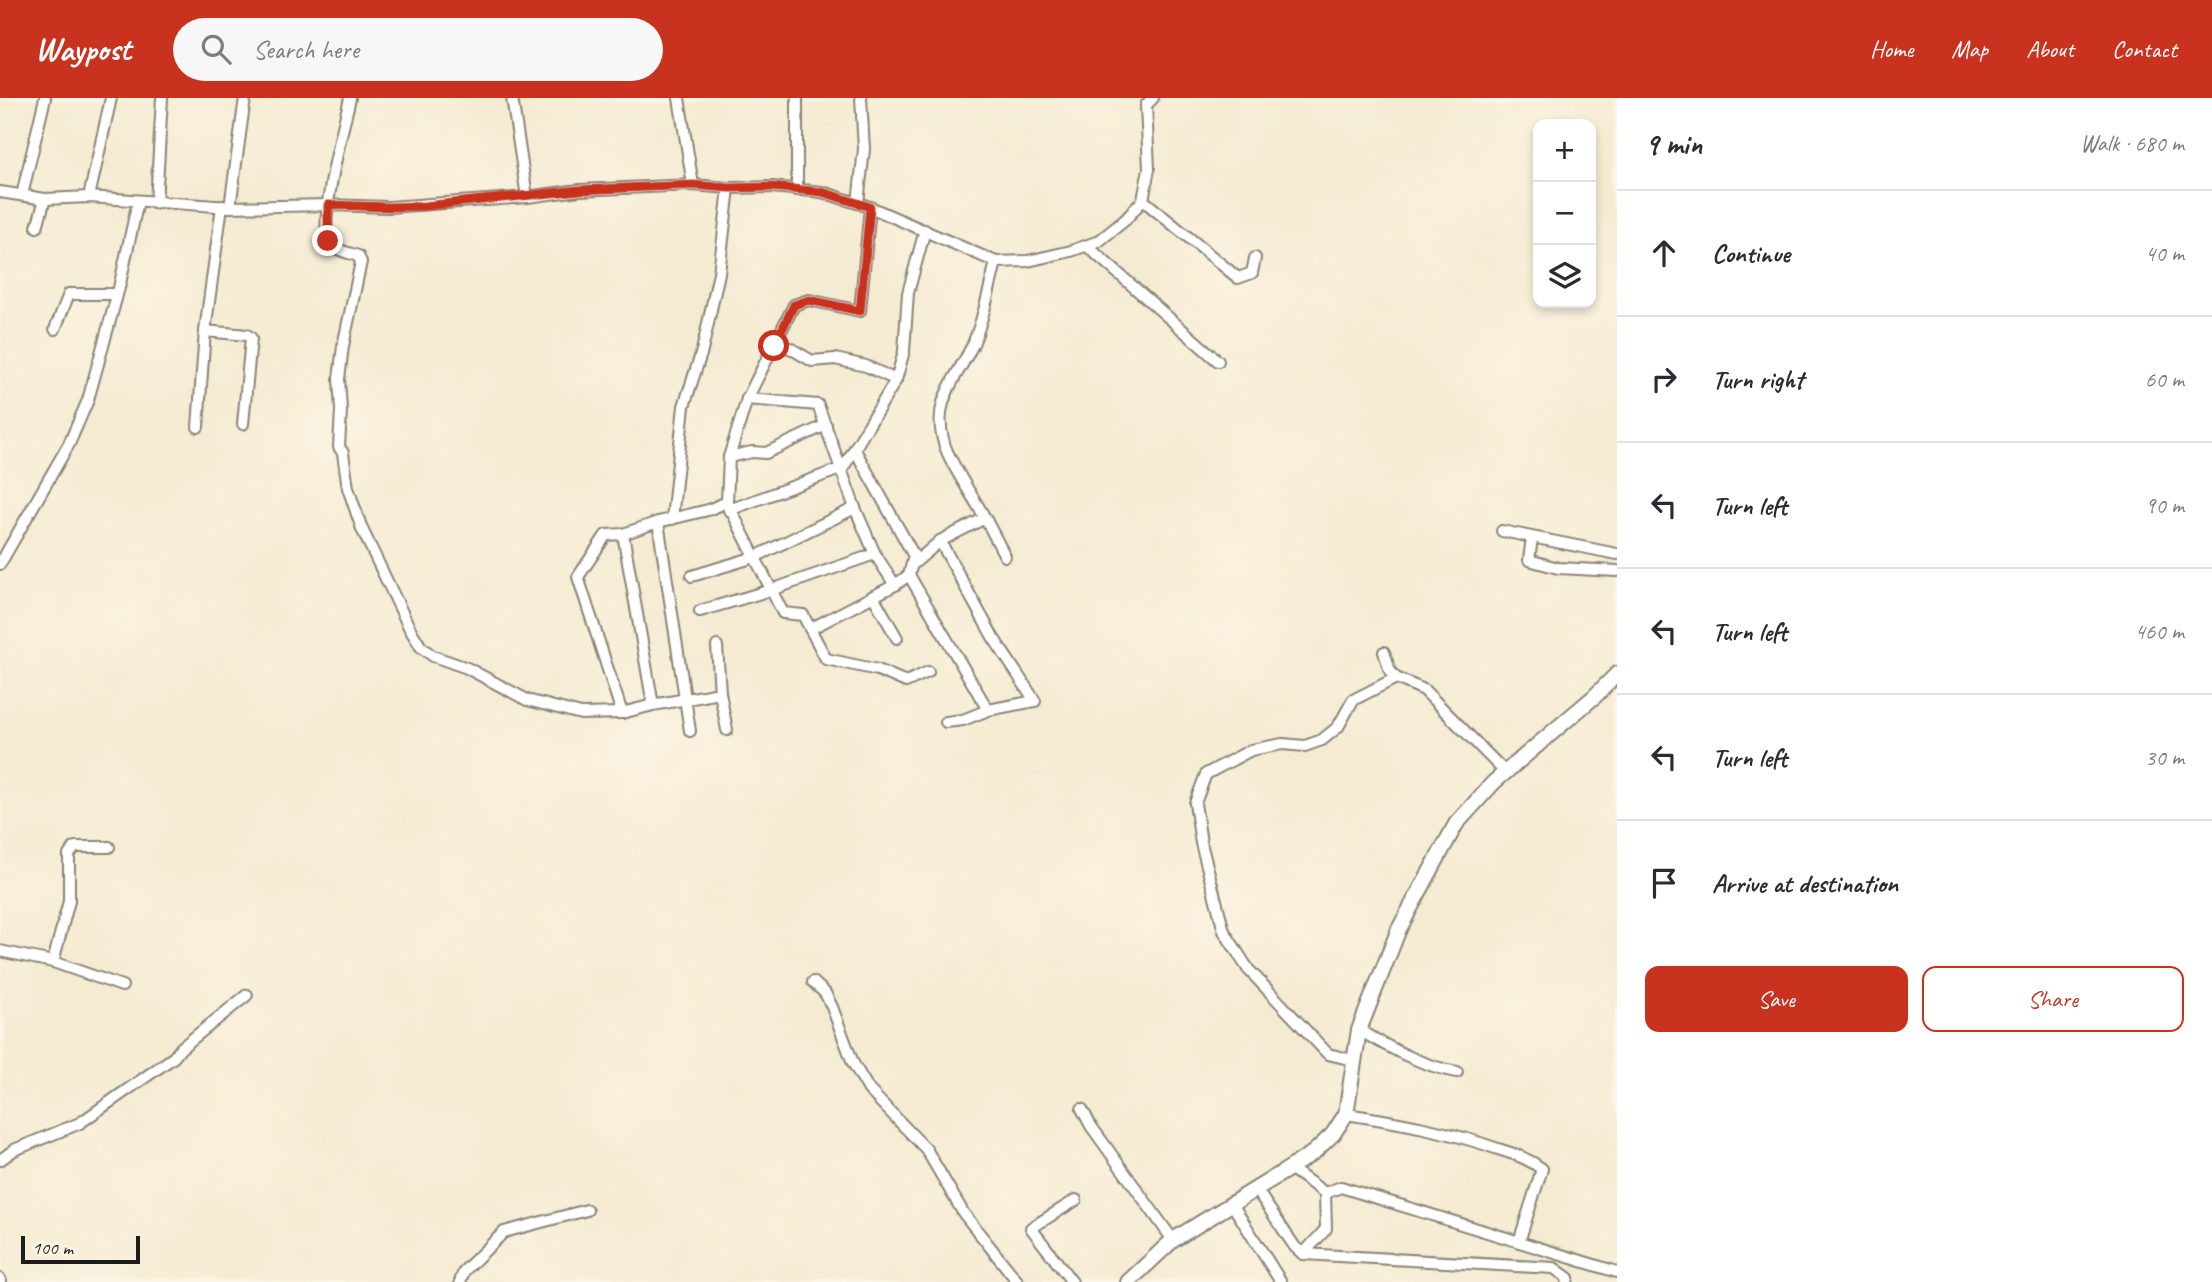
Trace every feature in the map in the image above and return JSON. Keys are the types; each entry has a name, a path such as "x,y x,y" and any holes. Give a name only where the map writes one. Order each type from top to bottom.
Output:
{"main road":[{"path":"1128,1282 1173,1240 1290,1168 1333,1135 1346,1114 1359,1030 1399,929 1457,824 1494,782 1617,674"}],"street":[{"path":"23,195 45,98"},
{"path":"89,197 111,98"},
{"path":"156,203 162,98"},
{"path":"198,427 205,331 246,98"},
{"path":"350,98 328,205 328,241 332,246 358,256 361,262 343,346 339,447 343,453 348,488 362,529 421,647 433,656 467,668 527,700 581,714 622,713 720,693"},
{"path":"512,98 527,197"},
{"path":"679,98 693,185"},
{"path":"797,98 797,190"},
{"path":"858,203 864,149 860,98"},
{"path":"0,192 45,199 89,197 226,206 389,207 527,197 579,190 693,185 772,187 822,192 870,207 996,262 1028,261 1100,241 1143,200 1149,169 1146,105 1153,98"},
{"path":"671,519 684,407 702,351 719,273 729,188"},
{"path":"37,227 45,199"},
{"path":"1143,200 1238,278 1252,273 1255,258"},
{"path":"0,564 3,552 69,444 88,400 138,201"},
{"path":"870,207 860,311 809,300 794,305 747,399 729,457 728,506 783,613 803,615 826,659 878,670 906,682 928,673"},
{"path":"622,713 578,577 606,535 623,534 658,522 728,506 843,468 896,380 904,351 908,293 925,230"},
{"path":"1087,246 1218,361"},
{"path":"996,262 973,343 945,394 940,428 944,446 1005,556"},
{"path":"55,329 69,294 116,294"},
{"path":"205,331 247,335 251,338 243,424"},
{"path":"774,346 790,348 813,361 835,359 866,366 896,380"},
{"path":"747,399 818,405 843,468 855,508 875,554 895,585"},
{"path":"729,457 752,452 766,453 826,425"},
{"path":"855,450 914,556 910,570 988,710"},
{"path":"692,576 755,557 855,508"},
{"path":"810,629 895,585 940,541 985,518"},
{"path":"658,522 690,731"},
{"path":"1502,531 1617,554"},
{"path":"623,534 653,705"},
{"path":"1532,538 1529,560 1558,568 1617,571"},
{"path":"940,541 993,637 1035,701 946,722"},
{"path":"700,611 875,554"},
{"path":"873,596 897,638"},
{"path":"717,646 720,693 727,730"},
{"path":"1384,652 1390,671 1396,678 1424,690 1505,772"},
{"path":"1353,1060 1328,1054 1248,969 1224,931 1201,843 1195,803 1206,774 1251,750 1282,744 1305,746 1322,740 1338,727 1353,700 1396,678"},
{"path":"53,962 69,901 69,855 75,847 109,847"},
{"path":"0,951 53,962 122,986"},
{"path":"813,982 825,993 853,1063 869,1090 926,1149 964,1214 1018,1282"},
{"path":"0,1160 14,1150 80,1123 174,1057 181,1048 247,995"},
{"path":"1359,1030 1391,1049 1440,1069 1457,1072"},
{"path":"1082,1109 1091,1126 1173,1240"},
{"path":"1346,1114 1419,1126 1478,1141 1530,1160 1542,1169 1519,1242"},
{"path":"1290,1168 1325,1194"},
{"path":"1325,1194 1341,1187 1617,1272"},
{"path":"1256,1189 1295,1247 1303,1254 1554,1268 1568,1278 1567,1282"},
{"path":"1303,1254 1326,1229 1325,1194"},
{"path":"1072,1282 1031,1228 1076,1200"},
{"path":"1232,1204 1281,1282"},
{"path":"460,1282 464,1272 504,1232 587,1210"}],"route":[{"path":"328,241 328,205 425,206 579,190 693,185 772,187 822,192 870,207 860,311 809,300 794,305 774,346"}]}
